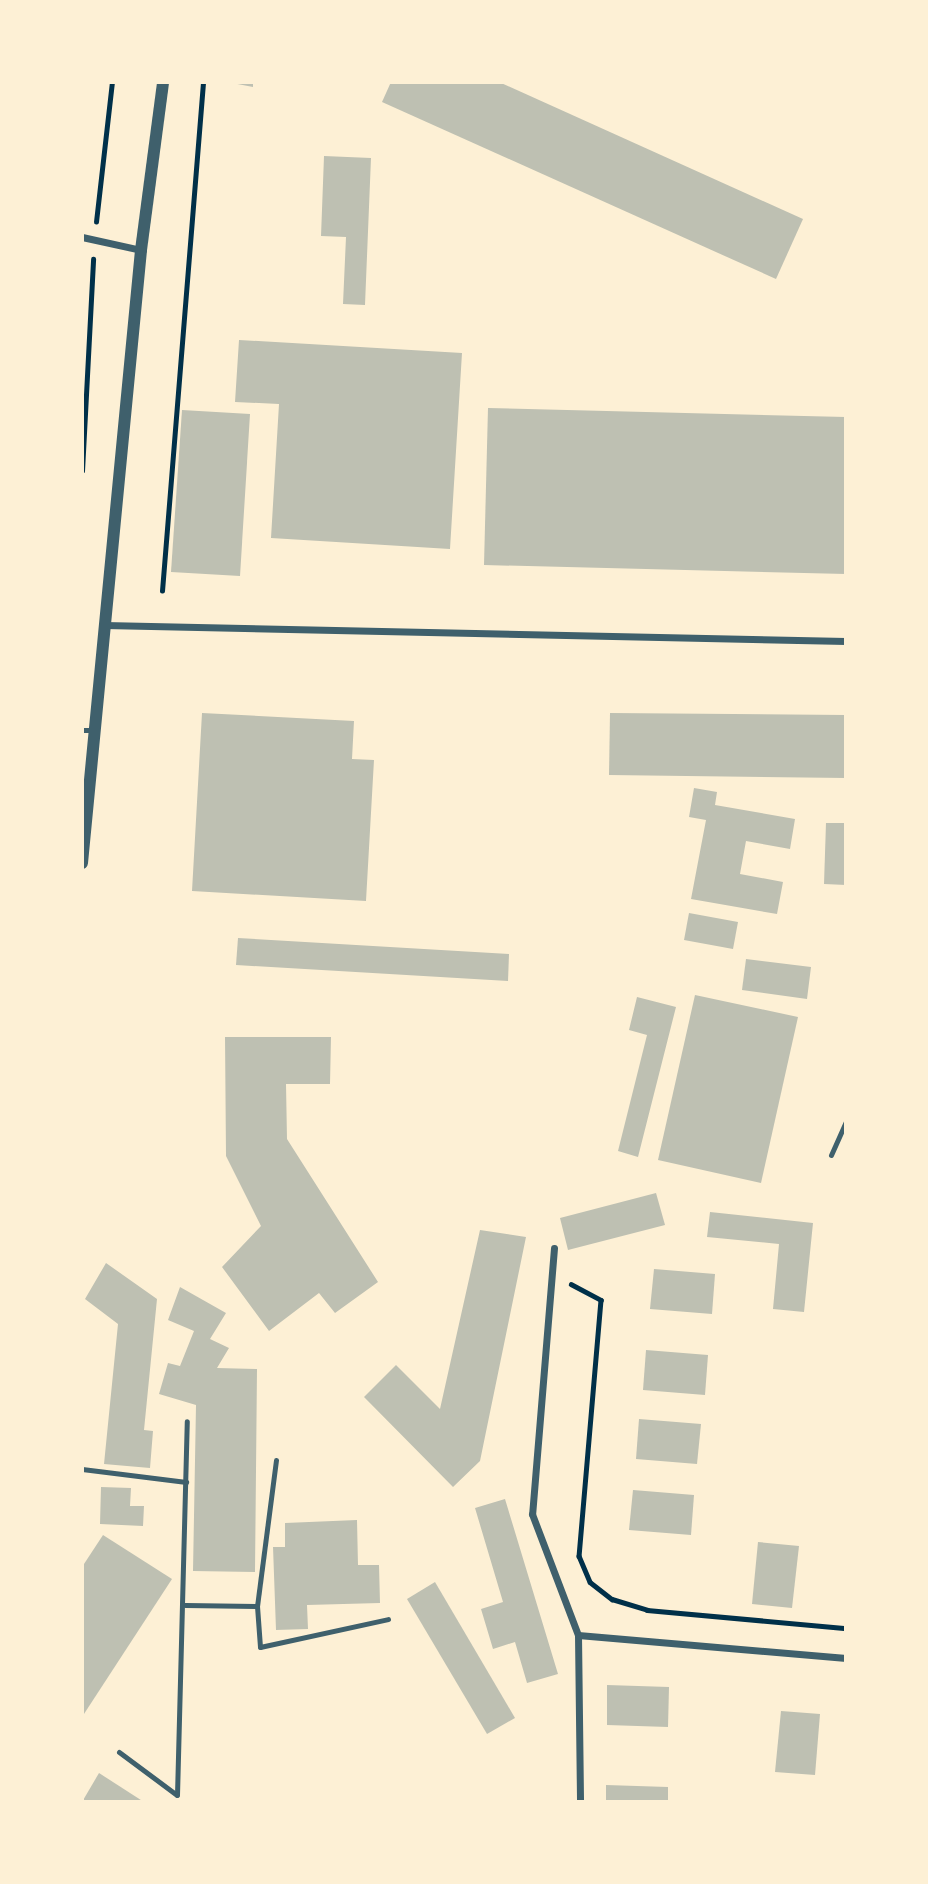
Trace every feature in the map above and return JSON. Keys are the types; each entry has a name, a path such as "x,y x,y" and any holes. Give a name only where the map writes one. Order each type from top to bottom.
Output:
{"street":[{"path":"82,863 87,730 103,625 141,250 163,82"},
{"path":"82,237 141,250"},
{"path":"103,625 846,641"},
{"path":"554,1248 532,1514 578,1635 580,1802"},
{"path":"578,1635 846,1658"}],"lane":[{"path":"831,1155 846,1121"},
{"path":"118,1752 177,1795 185,1605 187,1421"},
{"path":"276,1460 257,1606 260,1647 388,1619"},
{"path":"82,1469 186,1482"},
{"path":"185,1605 257,1606"}],"path":[{"path":"82,471 93,240 112,82"},
{"path":"162,592 203,82"},
{"path":"552,1274 601,1300 579,1556 590,1582 612,1599 647,1610 846,1628"}],"building":[{"path":"227,82 253,82 253,87"},
{"path":"391,82 499,82 803,219 776,279 382,102"},
{"path":"324,156 371,158 365,305 343,304 346,237 321,236"},
{"path":"239,340 462,353 450,549 271,538 279,404 235,402"},
{"path":"488,408 846,417 846,574 484,565"},
{"path":"182,410 250,414 240,576 171,572"},
{"path":"202,713 354,721 352,759 374,760 366,901 192,891"},
{"path":"610,713 846,715 846,778 609,775"},
{"path":"694,788 717,792 715,805 795,819 790,849 746,841 740,874 783,882 777,914 691,899 706,820 689,817"},
{"path":"826,823 846,823 846,885 824,884"},
{"path":"689,913 738,922 733,949 684,940"},
{"path":"238,938 509,954 508,981 236,965"},
{"path":"746,959 811,967 807,999 742,990"},
{"path":"695,995 798,1017 761,1183 658,1160"},
{"path":"637,997 676,1007 638,1157 618,1151 647,1035 629,1030"},
{"path":"225,1037 331,1037 330,1084 286,1084 287,1139 378,1282 335,1313 319,1293 269,1331 222,1267 261,1226 226,1156"},
{"path":"656,1193 665,1225 568,1250 560,1218"},
{"path":"710,1212 813,1223 804,1312 773,1309 779,1244 707,1237"},
{"path":"480,1230 526,1237 480,1461 453,1487 364,1397 396,1365 440,1409"},
{"path":"106,1263 157,1299 144,1430 153,1431 150,1468 104,1464 118,1324 85,1299"},
{"path":"654,1269 715,1274 712,1314 650,1309"},
{"path":"180,1287 226,1313 210,1339 229,1348 217,1368 257,1369 255,1572 193,1571 196,1405 159,1394 168,1363 180,1366 194,1331 168,1320"},
{"path":"646,1350 708,1355 705,1395 643,1390"},
{"path":"639,1419 701,1424 697,1464 636,1459"},
{"path":"101,1487 131,1488 130,1506 144,1506 143,1526 100,1524"},
{"path":"633,1490 694,1495 691,1535 629,1530"},
{"path":"505,1499 558,1674 527,1683 515,1642 493,1649 481,1609 503,1602 475,1508"},
{"path":"357,1520 358,1565 379,1565 380,1603 307,1605 308,1629 276,1630 273,1547 285,1547 285,1523"},
{"path":"103,1535 172,1579 82,1717 82,1567"},
{"path":"758,1542 799,1546 792,1608 752,1604"},
{"path":"435,1582 515,1718 487,1734 407,1599"},
{"path":"607,1685 669,1687 668,1727 607,1725"},
{"path":"781,1711 820,1714 815,1775 775,1772"},
{"path":"99,1773 144,1802 82,1802"},
{"path":"606,1785 668,1787 668,1802 606,1802"}]}
